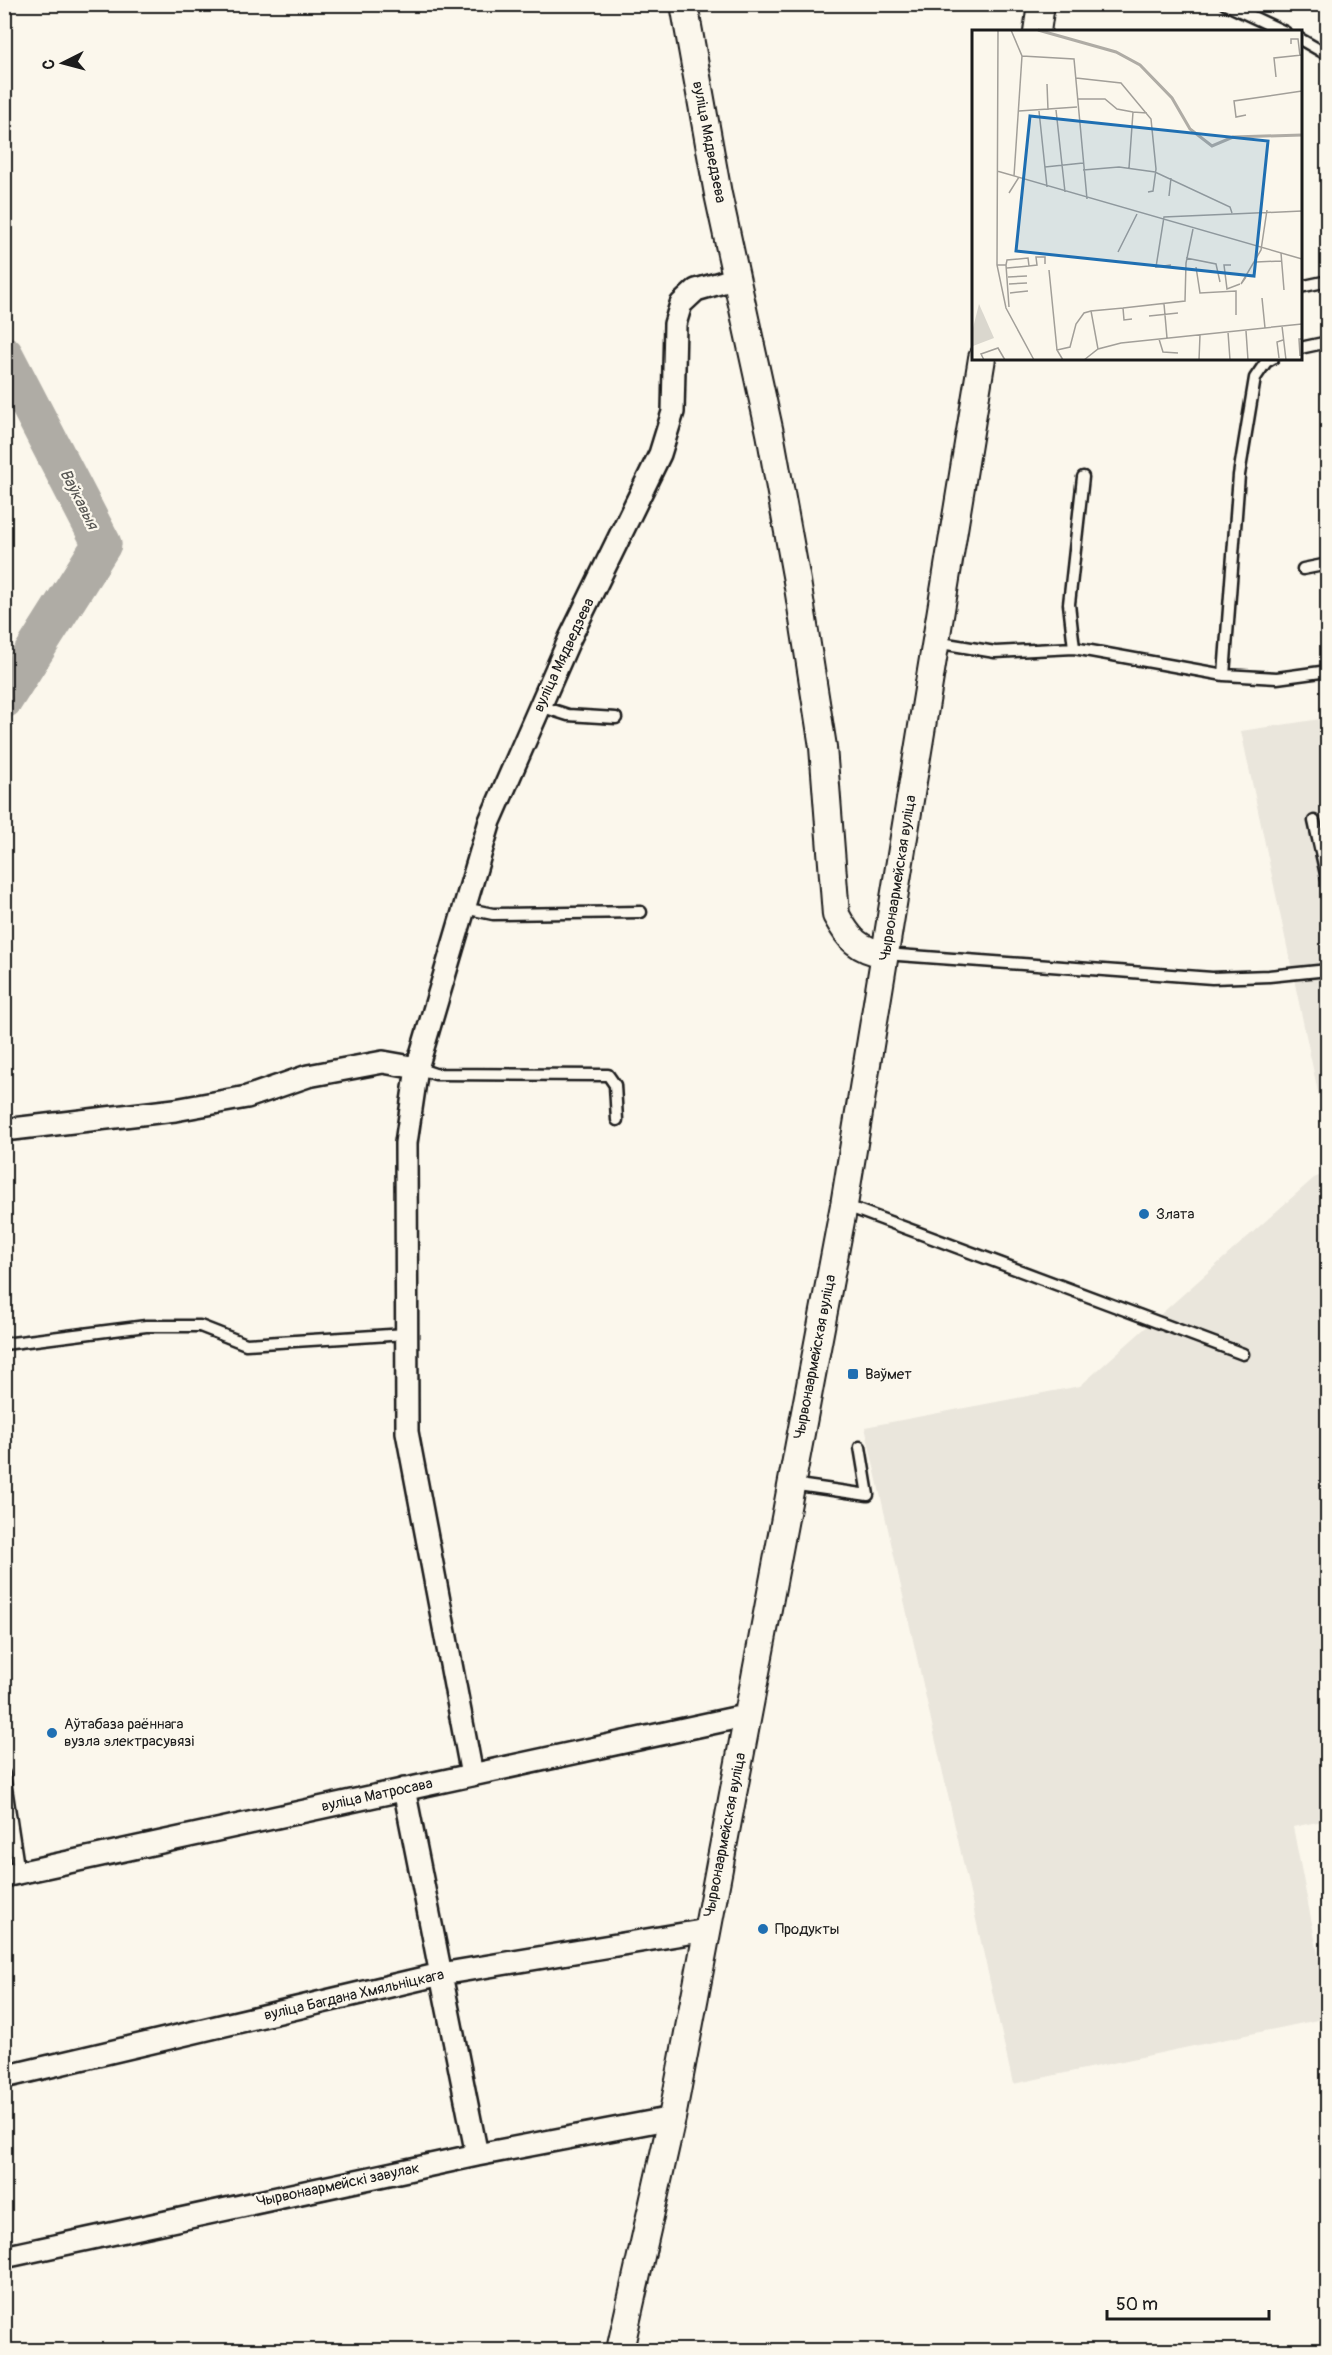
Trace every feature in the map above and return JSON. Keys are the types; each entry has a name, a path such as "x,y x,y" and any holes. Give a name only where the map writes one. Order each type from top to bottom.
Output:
{"street":[{"name":"вуліца Мядведзева","path":"684,4 718,194 770,433 820,725 836,915 846,935 857,947 885,954"},
{"path":"1037,30 1041,4"},
{"name":"вуліца Мядведзева","path":"472,1776 407,1432 406,1143 417,1068 490,821 540,706 660,454 673,412 675,324 681,304 696,290 737,278"},
{"name":"Чырвонаармейская вуліца","path":"620,2350 672,2118 844,1205 982,360"},
{"path":"4,1130 175,1110 247,1097 308,1076 383,1062 417,1068"},
{"name":"вуліца Матросава","path":"12,1874 472,1776 749,1714"},
{"path":"404,1789 477,2155"},
{"name":"вуліца Багдана Хмяльніцкага","path":"4,2077 441,1974 707,1930"},
{"name":"Чырвонаармейскі завулак","path":"4,2257 477,2155 672,2118"}],"lane":[{"path":"1225,4 1281,30"},
{"path":"1302,40 1328,55"},
{"path":"1302,287 1328,281"},
{"path":"1302,348 1328,342"},
{"path":"1224,675 1239,475 1255,378 1270,360"},
{"path":"1074,648 1069,604 1083,477"},
{"path":"1303,569 1328,564"},
{"path":"935,642 995,652 1074,648 1224,675 1277,678 1328,672"},
{"path":"540,706 568,715 616,718"},
{"path":"1314,821 1328,883"},
{"path":"464,908 493,914 640,912"},
{"path":"885,954 1212,978 1269,976 1328,969"},
{"path":"417,1068 435,1074 608,1076 615,1085 617,1120"},
{"path":"844,1205 1243,1354"},
{"path":"4,1344 146,1326 200,1326 246,1344 406,1334"},
{"path":"791,1484 868,1495 860,1447"},
{"path":"4,1774 12,1874"}],"shaded area":[{"path":"1327,718 1327,1134 1241,731"},
{"path":"1327,1173 1327,1820 1293,1827 1327,2000 1327,2018 1013,2084 865,1427 1080,1386 1314,1178"}],"waterway":[{"name":"Ваўкавыя","path":"4,355 102,544 4,699"}],"place":[{"name":"Злата","path":"1144,1214"},
{"name":"Ваўмет","path":"853,1374"},
{"name":"Аўтабаза раённага вузла электрасувязі","path":"52,1733"},
{"name":"Продукты","path":"763,1929"}]}
